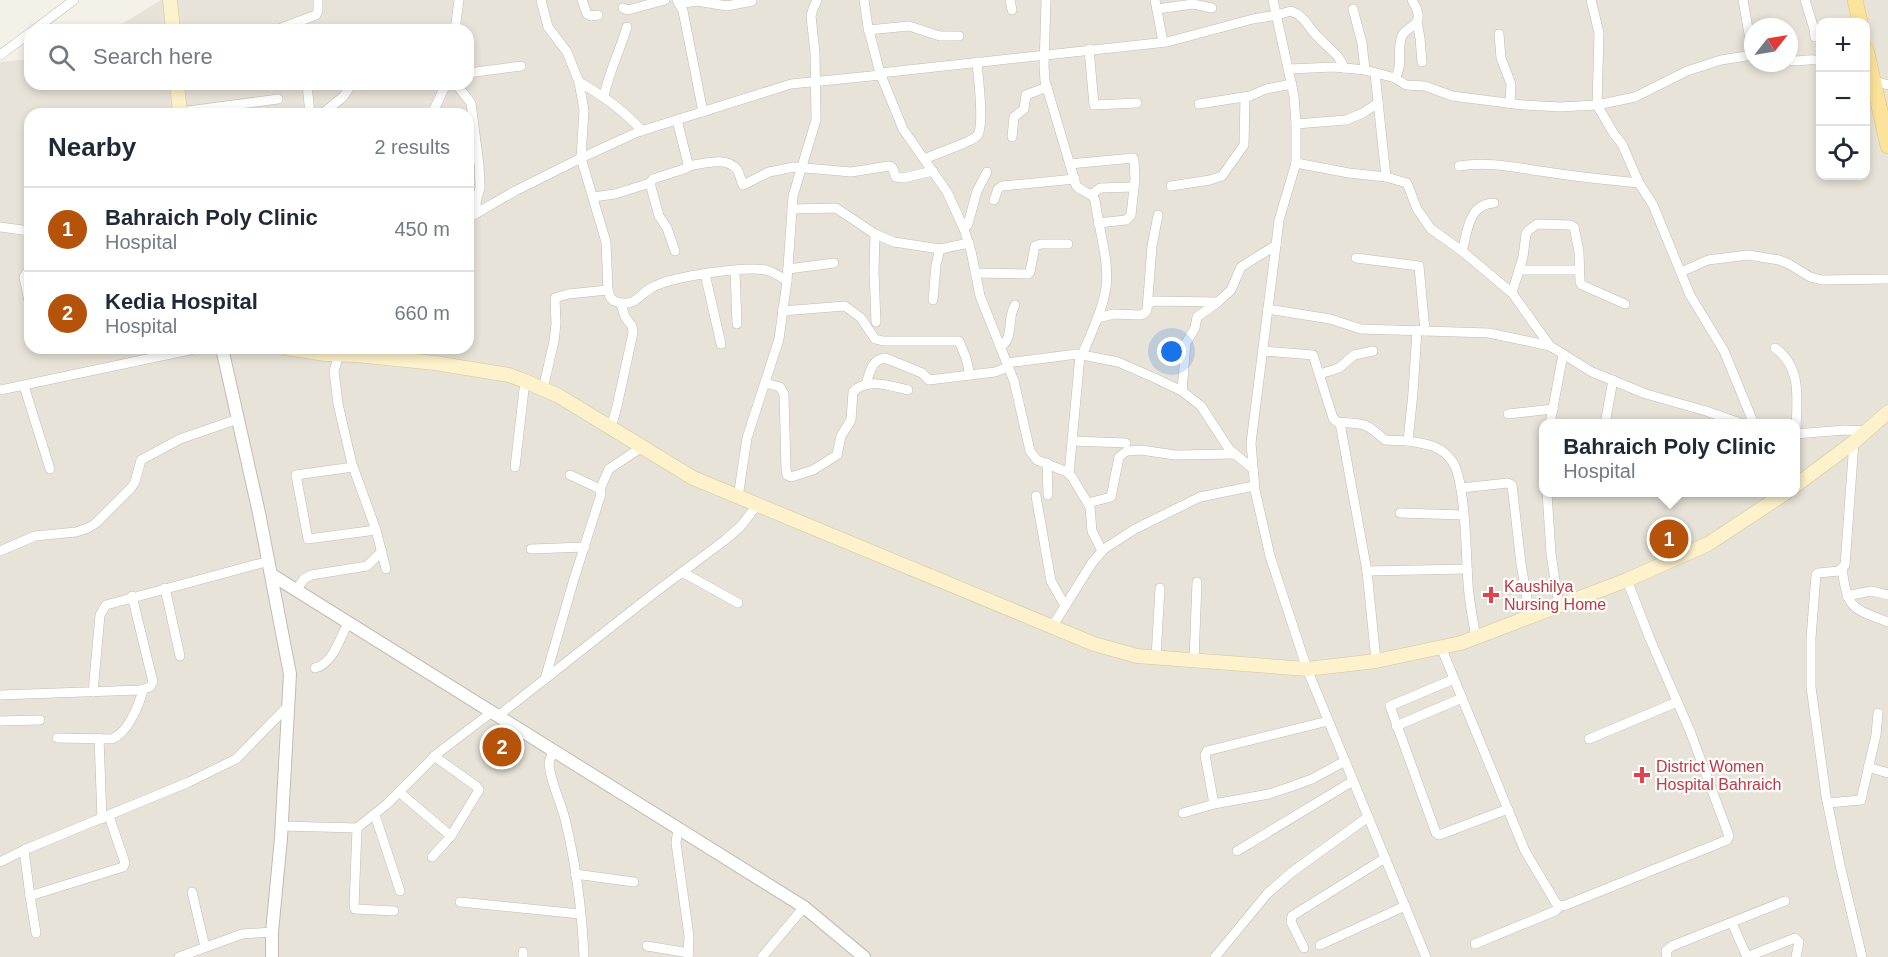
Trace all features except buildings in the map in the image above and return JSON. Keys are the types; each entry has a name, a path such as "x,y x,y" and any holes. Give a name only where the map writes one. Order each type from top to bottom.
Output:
{"main road":[{"path":"170,0 172,24"},
{"path":"1855,0 1859,18"},
{"path":"1870,83 1888,146"},
{"path":"178,90 179,108"},
{"path":"377,354 510,375 559,396 693,478 1094,644 1137,656 1307,669 1376,661 1461,643 1627,580 1708,544 1779,497"},
{"path":"1800,482 1854,442 1888,412"}],"street":[{"path":"42,24 74,0"},
{"path":"294,24 316,15 318,0"},
{"path":"455,24 459,0"},
{"path":"541,0 548,27 567,52 579,82 584,110 581,158 606,242 608,290 614,302 630,303 655,286 705,274 765,270 787,281"},
{"path":"582,0 587,14 598,15"},
{"path":"623,8 628,10 665,0"},
{"path":"738,497 747,438 779,339 787,281 792,209 802,166 815,130 815,53 811,16 818,0"},
{"path":"864,0 868,30 881,74 903,129 947,192 964,229 980,296 1014,381 1030,451 1037,460 1069,474 1088,503 1092,531 1102,552"},
{"path":"1046,0 1044,67 1047,87 1075,179 1080,190 1092,194 1095,200 1106,275 1106,288 1097,318 1081,355 1069,474"},
{"path":"1274,0 1292,84 1296,124 1296,163 1279,220 1251,443 1254,486 1270,556 1307,669 1426,957"},
{"path":"1412,0 1417,12 1422,62"},
{"path":"1591,0 1599,33 1597,105 1622,144 1639,183 1653,205 1690,295 1724,351 1752,419"},
{"path":"1743,0 1746,18"},
{"path":"1805,0 1815,37"},
{"path":"703,112 683,11 678,2 698,1 727,6 752,1"},
{"path":"1163,42 1156,4 1193,4 1212,8"},
{"path":"1353,9 1378,103 1386,177"},
{"path":"474,214 581,158 642,131 792,84 1163,42 1291,11 1303,18 1318,38 1340,58 1344,68"},
{"path":"1395,78 1400,69 1401,38 1403,33 1417,22"},
{"path":"604,96 627,27"},
{"path":"868,30 909,27 940,36 960,36"},
{"path":"1499,34 1501,58 1511,84 1510,104"},
{"path":"0,56 24,38"},
{"path":"1089,49 1094,105 1137,103"},
{"path":"1289,69 1344,68 1395,78 1406,84 1425,86 1452,96 1510,104 1560,107 1597,105 1635,96 1687,71 1721,60 1744,56"},
{"path":"1798,62 1816,59"},
{"path":"925,159 972,139 980,131 977,62"},
{"path":"474,72 520,66"},
{"path":"1870,80 1888,86"},
{"path":"579,82 604,96 642,131"},
{"path":"1199,104 1245,97 1266,89 1292,84"},
{"path":"1012,137 1014,117 1024,109 1026,95 1047,87"},
{"path":"308,90 309,108"},
{"path":"329,108 348,90"},
{"path":"435,108 443,90"},
{"path":"461,90 471,103 472,108"},
{"path":"1170,186 1222,176 1245,141 1245,97"},
{"path":"215,108 278,99"},
{"path":"1296,124 1346,120 1378,103"},
{"path":"677,120 688,166"},
{"path":"474,126 480,188 474,208"},
{"path":"1070,164 1133,158 1136,163 1132,212 1129,218 1098,223"},
{"path":"592,197 615,194 650,183 653,179 688,166 722,162 737,169 743,185 768,172 802,166 851,172 890,166 896,177 903,178 933,171"},
{"path":"1296,163 1348,173 1386,177 1407,183 1418,209 1431,229 1462,251 1512,293 1550,346"},
{"path":"1459,166 1491,164 1639,183"},
{"path":"964,229 968,224 977,191 987,172"},
{"path":"994,200 998,189 1002,186 1075,179"},
{"path":"650,183 659,216 667,228 675,251"},
{"path":"1092,194 1100,188 1134,188"},
{"path":"1462,251 1472,214 1483,205 1494,203"},
{"path":"792,209 836,208 875,234 894,242 940,249 969,243"},
{"path":"1097,318 1114,314 1144,314 1148,304 1152,246 1158,215"},
{"path":"1512,293 1525,249 1526,234 1533,226 1537,224 1573,226 1580,252 1580,282 1582,285 1625,304"},
{"path":"0,226 24,230"},
{"path":"875,234 876,322"},
{"path":"975,273 1028,274 1033,267 1035,246 1068,244"},
{"path":"1182,391 1186,343 1195,328 1197,317 1231,290 1241,267 1276,245"},
{"path":"933,300 940,249"},
{"path":"1681,272 1707,260 1748,255 1779,260 1810,277 1822,280 1888,279"},
{"path":"1356,258 1419,266 1421,331 1408,441"},
{"path":"788,269 834,263"},
{"path":"1519,270 1579,270"},
{"path":"735,271 737,324"},
{"path":"705,274 721,344"},
{"path":"543,389 554,341 555,297 608,290"},
{"path":"1148,304 1154,301 1218,302"},
{"path":"611,428 633,333 621,304"},
{"path":"1000,346 1008,340 1010,314 1015,305"},
{"path":"782,311 845,306 861,318 875,339 883,341 959,341 970,375"},
{"path":"1268,309 1330,320 1361,329 1490,333 1550,346 1592,372 1646,394 1730,419"},
{"path":"1775,348 1787,357 1795,374 1795,419"},
{"path":"1263,351 1313,355 1333,418 1337,422 1366,424 1385,440 1436,446 1453,462 1458,472 1461,488 1467,568 1476,638"},
{"path":"1320,374 1339,368 1354,355 1373,351"},
{"path":"0,390 171,354"},
{"path":"223,354 272,575 290,674 272,957"},
{"path":"339,354 334,371 335,383 353,467 376,530 386,569"},
{"path":"1551,419 1563,354"},
{"path":"866,384 875,361 885,358 922,373 929,380 995,372 1007,365 1081,355 1118,362 1182,391 1201,406 1229,449 1253,470"},
{"path":"1606,419 1613,380"},
{"path":"515,467 525,381"},
{"path":"765,383 777,385 784,394 786,469 787,475 791,477 813,470 837,455 841,436 851,420 853,392 860,386 881,384 908,390"},
{"path":"24,386 50,469"},
{"path":"1508,414 1553,409"},
{"path":"0,551 35,536 76,532 88,528 131,488 141,460 180,439 238,419"},
{"path":"1340,423 1367,571 1376,661"},
{"path":"1800,434 1845,430 1866,432"},
{"path":"1073,441 1126,442"},
{"path":"1854,442 1845,565 1839,571 1816,574 1811,638 1811,687 1828,803 1840,866 1862,957"},
{"path":"545,679 570,590 601,494 600,489 609,469 642,447"},
{"path":"1088,503 1110,497 1119,457 1127,451 1141,450 1175,455 1235,454"},
{"path":"1047,463 1048,495"},
{"path":"353,467 293,471 308,539 376,530"},
{"path":"570,475 600,489"},
{"path":"1461,488 1512,484 1521,564 1530,617"},
{"path":"1052,627 1092,563 1102,552 1135,529 1200,497 1254,486"},
{"path":"1036,496 1051,581 1065,606"},
{"path":"1547,497 1551,554 1559,606"},
{"path":"282,826 357,828 375,815 434,756 545,679 741,526 757,505"},
{"path":"1400,513 1463,515"},
{"path":"531,549 585,547"},
{"path":"296,590 311,574 367,566 382,551"},
{"path":"93,692 102,608 111,602 132,596 269,561"},
{"path":"1367,571 1467,568"},
{"path":"1842,569 1847,596 1851,604 1860,611 1888,622"},
{"path":"682,572 738,603"},
{"path":"272,575 804,908 864,957"},
{"path":"1441,647 1526,851 1556,903 1566,906 1728,839 1693,737 1627,580"},
{"path":"1194,660 1197,582"},
{"path":"165,588 180,656"},
{"path":"1156,657 1160,588"},
{"path":"1847,596 1871,591 1888,595"},
{"path":"0,695 143,690 150,687 153,682 132,596"},
{"path":"315,668 322,667 329,660 348,623"},
{"path":"1454,679 1390,704 1396,726 1437,834 1508,809"},
{"path":"57,738 111,739 119,735 137,709 143,690"},
{"path":"1396,726 1462,698"},
{"path":"1589,738 1677,702"},
{"path":"0,862 189,782 236,759 288,706"},
{"path":"1828,803 1861,800 1876,735 1878,713"},
{"path":"0,721 40,720"},
{"path":"1214,804 1205,755 1207,751 1328,721"},
{"path":"30,896 125,865 105,817 99,738"},
{"path":"553,750 549,762 550,771 564,818 575,874 584,957"},
{"path":"432,857 451,836 478,791 478,788 434,756"},
{"path":"1183,813 1214,804 1269,794 1311,779 1345,760"},
{"path":"1868,767 1888,773"},
{"path":"1237,851 1353,781"},
{"path":"399,792 451,836"},
{"path":"375,815 400,891"},
{"path":"1215,957 1267,894 1292,872 1368,817"},
{"path":"357,828 354,907 355,909 394,911"},
{"path":"647,946 689,955 687,916 676,843 678,828"},
{"path":"24,850 36,933"},
{"path":"1304,948 1291,922 1292,916 1385,858"},
{"path":"575,874 634,882"},
{"path":"192,892 206,948"},
{"path":"1667,957 1666,951 1672,946 1785,901"},
{"path":"460,902 580,914"},
{"path":"1320,945 1405,906"},
{"path":"1475,944 1555,911 1560,906"},
{"path":"762,957 804,908"},
{"path":"1732,923 1747,957 1796,938 1799,942 1796,957"},
{"path":"179,957 242,934 273,932"}],"shaded area":[{"path":"161,0 1888,0 1888,957 0,957 0,62 24,60 24,90 474,90 474,24 122,24"}],"place":[{"name":"Bahraich Poly Clinic","path":"1669,539"},
{"name":"Kaushilya Nursing Home","path":"1491,595"},
{"name":"Kedia Hospital","path":"502,747"},
{"name":"District Women Hospital Bahraich","path":"1642,775"}]}
